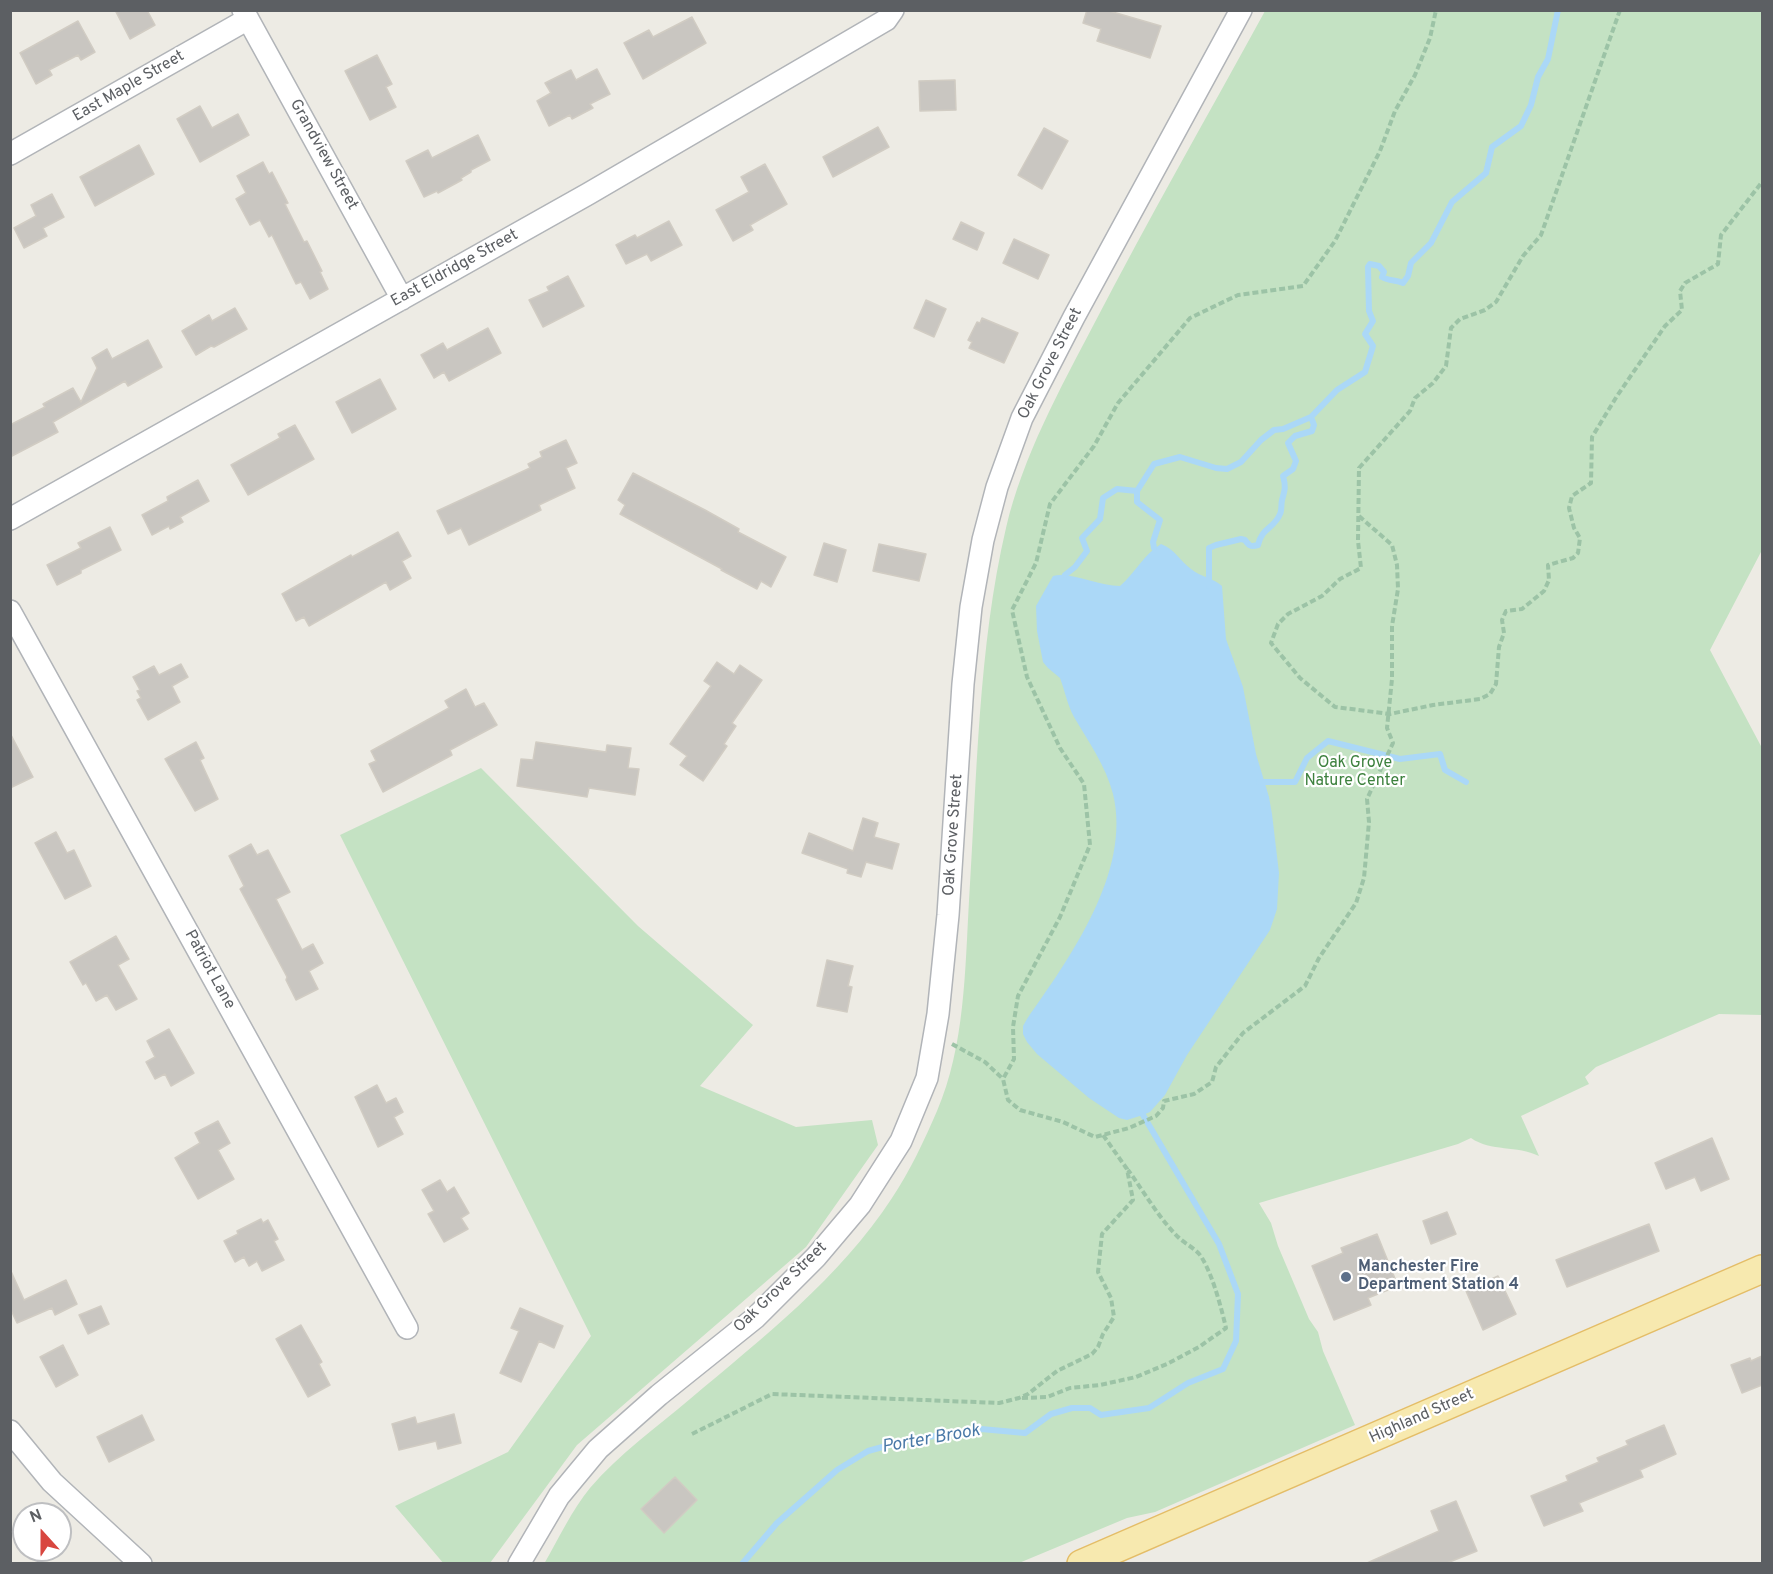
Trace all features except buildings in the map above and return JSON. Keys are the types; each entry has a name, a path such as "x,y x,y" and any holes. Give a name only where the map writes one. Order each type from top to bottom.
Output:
{"main road":[{"name":"Highland Street","path":"1081,1563 1762,1269"}],"street":[{"name":"East Eldridge Street","path":"10,519 588,194 886,20 893,10"},
{"name":"Oak Grove Street","path":"519,1563 559,1496 598,1449 659,1395 755,1317 816,1257 860,1204 901,1141 927,1078 934,1036 948,915 963,684 971,608 983,540 997,487 1022,418 1241,10"},
{"name":"Grandview Street","path":"246,15 402,299"},
{"name":"East Maple Street","path":"10,154 246,15"},
{"name":"Patriot Lane","path":"10,611 407,1328"},
{"path":"11,1434 52,1482 141,1563"}],"path":[{"path":"1359,516 1392,546 1397,565 1398,589 1392,626 1388,728 1393,743 1367,799 1369,822 1364,878 1356,903 1319,958 1305,986 1243,1033 1216,1067 1212,1082 1194,1094 1164,1101 1163,1108 1156,1116 1134,1126 1095,1137 1063,1122 1020,1110 1008,1100 1004,1079 1014,1059 1013,1027 1018,996 1060,917 1090,844 1084,784 1060,748 1028,677 1012,610 1036,563 1050,504 1094,446 1118,403 1190,318 1238,295 1303,286 1335,241 1380,152 1395,111 1415,75 1430,38 1436,10"},
{"path":"1620,10 1541,235 1523,256 1496,302 1485,310 1460,319 1451,328 1446,366 1433,383 1415,398 1410,411 1359,468 1358,541 1361,568 1340,579 1322,596 1288,614 1278,624 1271,643 1300,678 1335,707 1390,714 1433,705 1480,699 1490,694 1496,684 1499,647 1504,633 1502,620 1506,611 1522,609 1544,591 1549,580 1548,565 1573,558 1578,553 1580,538 1574,528 1569,508 1572,496 1591,483 1592,438 1617,396 1659,336 1682,310 1680,291 1685,283 1718,264 1721,235 1762,182"},
{"path":"934,1036 985,1062 1004,1079"},
{"path":"1019,1398 1047,1397 1070,1388 1100,1385 1136,1377 1167,1364 1211,1340 1226,1328 1220,1303 1202,1257 1179,1238 1154,1210 1141,1187 1103,1135"},
{"path":"692,1434 772,1394 999,1403 1028,1394 1057,1371 1092,1354 1114,1317 1111,1298 1098,1272 1102,1234 1133,1200 1127,1169"}],"green space":[{"name":"Oak Grove Nature Center","path":"1265,11 1762,11 1762,550 1710,650 1762,748 1762,1015 1719,1014 1596,1067 1585,1077 1589,1084 1521,1116 1539,1156 1487,1145 1471,1138 1458,1144 1259,1203 1271,1223 1278,1246 1309,1319 1318,1332 1323,1351 1355,1425 1155,1512 1127,1518 1019,1563 544,1564 577,1506 601,1476 638,1441 772,1330 849,1255 892,1198 911,1167 927,1133 946,1086 962,1008 984,666 997,573 1013,501 1032,449 1068,373"},
{"path":"481,768 638,926 753,1025 700,1086 796,1127 872,1120 878,1145 806,1247 577,1445 490,1563 444,1564 395,1506 508,1452 591,1336 340,835"}],"water":[{"path":"1161,544 1170,549 1195,572 1222,586 1226,639 1243,687 1256,754 1272,814 1279,873 1277,909 1270,930 1187,1055 1165,1095 1150,1112 1127,1120 1119,1118 1089,1098 1037,1054 1023,1034 1023,1026 1027,1019 1061,970 1093,913 1105,884 1113,854 1116,824 1113,794 1106,774 1072,712 1060,678 1043,662 1037,631 1036,606 1053,576 1068,575 1120,586 1149,553"}],"waterway":[{"path":"1154,548 1153,542 1160,520 1137,502 1137,491 1154,464 1180,457 1227,469 1241,462 1261,440 1274,430 1283,429 1311,417 1337,390 1365,372 1373,346 1365,334 1373,321 1369,311 1368,267 1370,264 1379,266 1384,272 1382,277 1403,283 1408,276 1411,263 1431,243 1452,202 1486,173 1492,147 1521,126 1531,105 1538,77 1548,59 1558,10"},
{"path":"1209,586 1209,548 1241,539 1250,546 1258,545 1265,531 1275,523 1281,512 1285,483 1283,476 1293,469 1296,461 1288,443 1295,436 1312,431 1314,425 1311,417"},
{"path":"1065,575 1075,567 1087,551 1082,538 1100,519 1103,498 1117,489 1137,491"},
{"path":"1259,782 1295,782 1307,758 1328,741 1400,759 1440,754 1445,770 1466,782"},
{"name":"Porter Brook","path":"742,1564 777,1523 837,1470 868,1451 908,1440 981,1429 1025,1433 1051,1414 1072,1408 1090,1408 1101,1415 1149,1408 1188,1383 1223,1369 1236,1341 1238,1294 1219,1244 1143,1115 1142,1109"}],"place":[{"name":"Manchester Fire Department Station 4","path":"1346,1277"}]}
